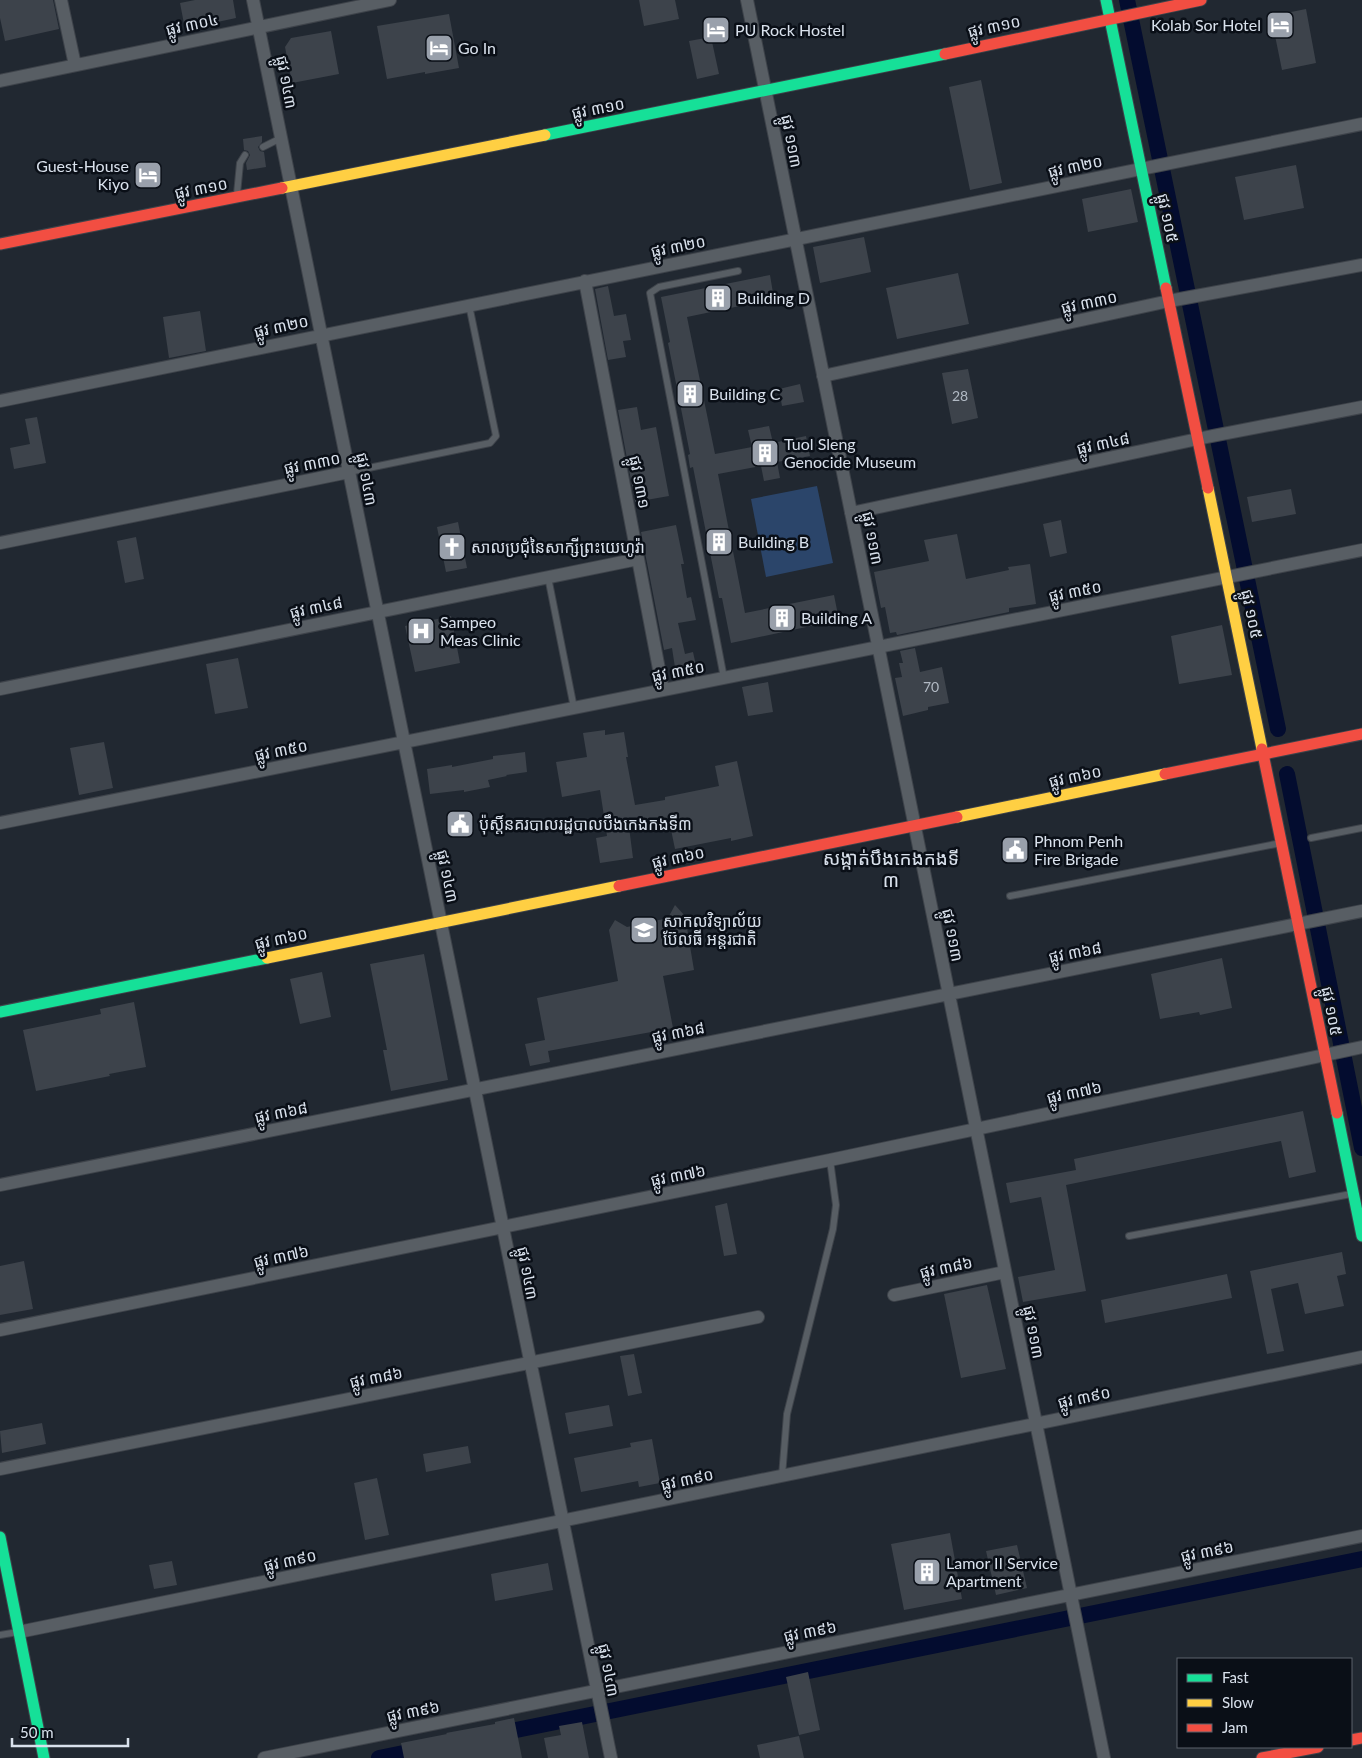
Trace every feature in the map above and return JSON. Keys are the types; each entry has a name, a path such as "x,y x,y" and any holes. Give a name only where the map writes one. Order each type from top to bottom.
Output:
{"street":[{"path":"61,0 75,65"},
{"name":"ផ្លូវ ១៤៣","path":"254,0 611,1758"},
{"name":"ផ្លូវ ៣០៤","path":"0,81 390,0"},
{"name":"ផ្លូវ ១១៣","path":"747,0 1104,1758"},
{"name":"ផ្លូវ ១០៥","path":"1106,0 1147,168 1269,752 1282,843 1303,923 1358,1193 1362,1236"},
{"name":"ផ្លូវ ៣១០","path":"0,244 766,91 1201,0"},
{"name":"ផ្លូវ ៣២០","path":"0,401 321,334 796,240 1362,124"},
{"name":"ផ្លូវ ៣៣០","path":"823,376 1174,300 1362,265"},
{"name":"ផ្លូវ ១៣១","path":"585,281 663,690"},
{"name":"ផ្លូវ ៣៤៨","path":"851,513 1203,438 1362,407"},
{"name":"ផ្លូវ ៣៣០","path":"0,543 349,472"},
{"name":"ផ្លូវ ៣៥០","path":"0,823 1362,550"},
{"name":"ផ្លូវ ៣៤៨","path":"0,689 638,559"},
{"name":"ផ្លូវ ៣៦០","path":"0,1012 1362,734"},
{"name":"ផ្លូវ ៣៦៨","path":"0,1184 1362,911"},
{"name":"ផ្លូវ ៣៧៦","path":"0,1330 976,1130 1357,1048"},
{"name":"ផ្លូវ ៣៨៦","path":"894,1295 1005,1272"},
{"name":"ផ្លូវ ៣៨៦","path":"0,1469 758,1317"},
{"name":"ផ្លូវ ៣៩០","path":"19,1632 1362,1357"},
{"name":"ផ្លូវ ៣៩៦","path":"264,1758 1362,1536"},
{"path":"0,1537 44,1758"},
{"path":"1262,1758 1313,1748"}],"lane":[{"path":"263,146 281,138"},
{"path":"237,197 240,163 245,155"},
{"path":"724,678 650,293 659,287 738,271"},
{"name":"ផ្លូវ ៣៣០","path":"349,472 490,443 494,440 496,436 469,305"},
{"path":"548,577 574,708"},
{"path":"1311,838 1362,828"},
{"path":"1010,896 1282,843"},
{"path":"782,1476 787,1414 833,1229 836,1205 830,1160"},
{"path":"1129,1236 1358,1193"},
{"path":"0,1635 19,1632"}],"shaded area":[{"path":"817,486 833,563 766,577 751,499"}],"building":[{"path":"0,0 53,0 59,29 5,41 0,18"},
{"path":"195,0 233,0 236,18 185,29 180,3"},
{"path":"639,0 675,0 679,19 644,26"},
{"path":"1306,9 1316,63 1282,70 1271,16"},
{"path":"449,14 459,68 387,79 377,26"},
{"path":"331,31 339,74 292,83 285,47 291,38"},
{"path":"711,37 719,74 697,79 689,41"},
{"path":"981,80 1002,183 970,190 949,87"},
{"path":"262,136 262,142 258,147 260,151 264,152 266,167 247,170 246,163 250,155 248,151 244,150 243,139"},
{"path":"1296,165 1304,208 1244,220 1235,177"},
{"path":"1131,189 1138,222 1088,232 1082,199"},
{"path":"864,237 871,272 820,283 813,247"},
{"path":"958,273 969,324 897,339 886,288"},
{"path":"770,275 774,299 687,317 715,454 752,447 748,430 769,426 773,443 806,436 810,456 777,462 780,478 764,481 761,466 718,474 745,613 834,595 839,620 731,643 722,598 719,598 693,467 690,468 688,455 690,454 661,297"},
{"path":"608,286 614,316 626,314 631,340 623,341 626,357 608,360 595,289"},
{"path":"200,311 206,351 169,358 163,317"},
{"path":"968,369 978,418 952,424 942,373"},
{"path":"800,384 804,402 782,406 779,389"},
{"path":"637,407 641,430 656,427 669,496 635,502 618,410"},
{"path":"37,417 46,463 14,469 10,448 30,444 25,419"},
{"path":"1291,489 1296,514 1252,522 1247,497"},
{"path":"1061,520 1067,553 1050,557 1043,524"},
{"name":"សាលប្រជុំនៃសាក្សីព្រះយេហូវ៉ា","path":"458,522 467,568 446,572 437,527"},
{"path":"676,525 684,564 681,564 687,598 691,597 696,620 678,623 685,654 693,652 697,670 676,674 672,648 664,650 641,532"},
{"path":"957,534 966,579 1009,570 1008,567 1030,564 1036,604 1009,608 1009,612 897,635 896,632 890,633 885,607 881,608 874,572 929,561 924,540"},
{"path":"136,537 144,579 125,583 117,541"},
{"path":"451,616 460,663 415,672 405,626"},
{"path":"1222,625 1232,675 1179,684 1171,636"},
{"path":"915,648 920,672 942,667 949,703 928,707 928,710 903,716 895,678 902,677 899,663 903,663 900,651"},
{"path":"238,658 248,708 215,714 206,664"},
{"path":"768,682 773,712 748,716 742,687"},
{"path":"605,730 605,735 624,732 628,757 626,757 635,805 665,800 665,797 719,786 715,766 737,761 753,836 731,841 731,838 675,849 669,820 629,827 633,858 600,863 596,838 607,836 600,790 562,797 556,762 587,757 583,733"},
{"path":"104,742 113,788 79,795 70,748"},
{"path":"525,752 527,772 488,780 490,787 464,792 464,790 430,794 427,769 452,765 452,767 493,759 493,756"},
{"path":"675,905 685,916 694,970 663,976 673,1028 548,1051 550,1062 530,1066 525,1044 545,1040 537,998 618,981 609,930 615,920 627,927 668,918"},
{"path":"424,954 448,1080 391,1091 383,1050 387,1050 370,964"},
{"path":"1222,958 1232,1008 1200,1015 1199,1012 1160,1019 1151,974"},
{"path":"322,972 331,1017 300,1024 290,979"},
{"path":"134,1002 146,1067 36,1091 23,1030 101,1014 100,1009"},
{"path":"1303,1111 1316,1172 1289,1178 1281,1141 1066,1185 1086,1291 1023,1302 1018,1277 1055,1270 1041,1197 1010,1203 1006,1183 1076,1170 1074,1159"},
{"path":"727,1203 737,1254 724,1256 715,1206"},
{"path":"1342,1252 1346,1274 1337,1276 1344,1306 1305,1314 1298,1283 1271,1289 1284,1351 1267,1354 1250,1271"},
{"path":"24,1261 33,1309 0,1315 0,1266"},
{"path":"1227,1274 1232,1298 1105,1323 1101,1300"},
{"path":"987,1285 1006,1369 961,1378 944,1294"},
{"path":"634,1354 642,1393 628,1396 620,1356"},
{"path":"609,1405 613,1426 569,1434 565,1413"},
{"path":"42,1423 46,1444 2,1453 0,1431"},
{"path":"652,1439 660,1483 639,1487 638,1481 581,1492 574,1458 631,1447 630,1443"},
{"path":"468,1446 471,1463 426,1472 423,1454"},
{"path":"377,1478 389,1535 365,1540 354,1483"},
{"name":"Lamor II Service Apartment","path":"950,1533 962,1599 904,1610 891,1544"},
{"path":"1017,1545 1027,1588 996,1595 986,1551"},
{"path":"172,1561 177,1585 154,1589 149,1565"},
{"path":"548,1563 553,1590 495,1601 491,1574"},
{"path":"808,1672 820,1730 799,1735 786,1677"},
{"path":"514,1718 522,1758 404,1758 401,1743 495,1724 495,1722"},
{"path":"582,1722 589,1758 548,1758 544,1738 561,1735 559,1726"},
{"path":"799,1736 804,1758 760,1758 757,1745"}],"waterway":[{"path":"1127,0 1278,729"},
{"path":"1287,774 1362,1148"},
{"path":"496,1734 1362,1559"},
{"path":"379,1758 423,1749"}],"traffic: fast":[{"path":"1106,0 1166,288"},
{"path":"545,135 945,54"},
{"path":"0,1012 267,958"},
{"path":"1337,1113 1362,1236"},
{"path":"0,1537 44,1758"}],"traffic: slow":[{"path":"282,188 545,135"},
{"path":"1208,488 1262,749"},
{"path":"957,817 1165,774"},
{"path":"267,958 619,886"}],"traffic: jam":[{"path":"945,54 1201,0"},
{"path":"0,244 282,188"},
{"path":"1166,288 1208,488"},
{"path":"1165,774 1362,734"},
{"path":"1262,749 1337,1113"},
{"path":"619,886 957,817"},
{"path":"1352,1740 1362,1738"},
{"path":"1262,1758 1313,1748"}],"place":[{"name":"Kolab Sor Hotel","path":"1280,25"},
{"name":"PU Rock Hostel","path":"716,30"},
{"name":"Go In","path":"439,48"},
{"name":"Guest-House Kiyo","path":"148,175"},
{"name":"Building D","path":"718,298"},
{"name":"Building C","path":"690,394"},
{"name":"Tuol Sleng Genocide Museum","path":"765,453"},
{"name":"Building B","path":"719,542"},
{"name":"សាលប្រជុំនៃសាក្សីព្រះយេហូវ៉ា","path":"452,547"},
{"name":"Building A","path":"782,618"},
{"name":"Sampeo Meas Clinic","path":"421,631"},
{"name":"ប៉ុស្តិ៍នគរបាលរដ្ឋបាលបឹងកេងកងទី៣","path":"460,824"},
{"name":"Phnom Penh Fire Brigade","path":"1015,850"},
{"name":"សាកលវិទ្យាល័យ ប៊ែលធី អន្តរជាតិ","path":"644,930"},
{"name":"Lamor II Service Apartment","path":"927,1572"}],"district":[{"name":"សង្កាត់បឹងកេងកងទី ៣","path":"891,869"}]}
